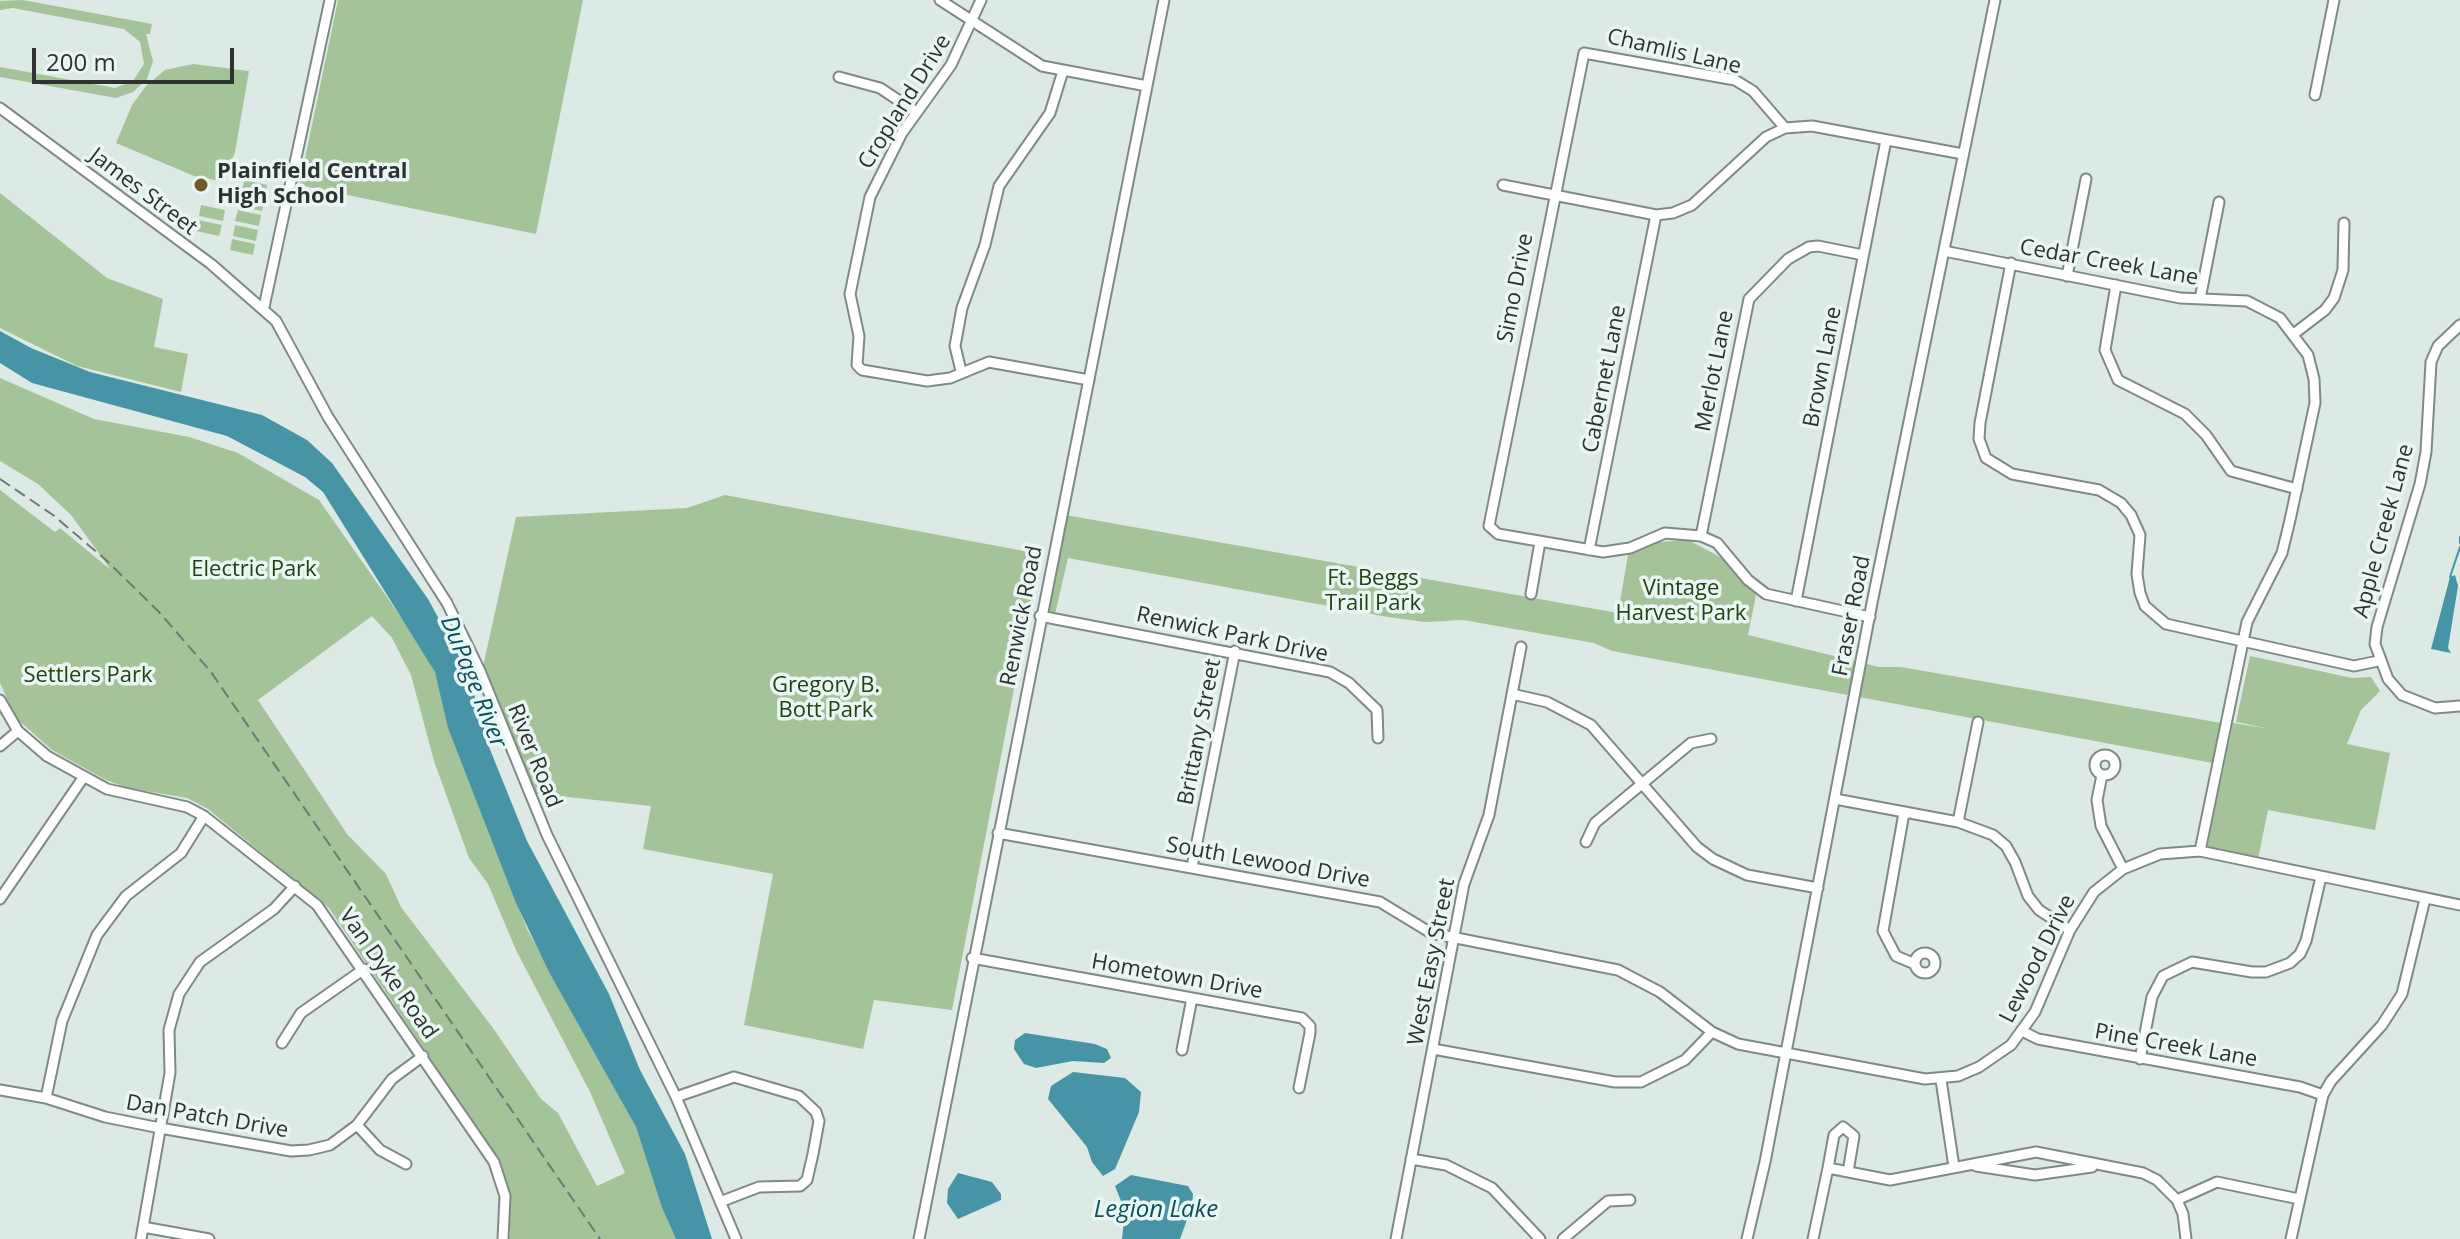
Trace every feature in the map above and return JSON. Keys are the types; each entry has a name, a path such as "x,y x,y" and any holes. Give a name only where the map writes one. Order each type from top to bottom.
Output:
{"street":[{"path":"264,307 330,0"},
{"path":"940,0 1026,57 1063,71 1147,86"},
{"name":"Cropland Drive","path":"961,371 950,378 927,381 862,370 857,365 859,336 850,294 864,220 880,173 916,112 951,65 974,23 981,0"},
{"name":"Renwick Road","path":"919,1239 972,958 1164,0"},
{"name":"Fraser Road","path":"1747,1239 1995,0"},
{"path":"2315,95 2334,0"},
{"name":"Chamlis Lane","path":"1584,53 1735,80 1753,91 1785,128"},
{"name":"Simo Drive","path":"1540,542 1490,531 1488,522 1584,53"},
{"path":"1063,71 1050,113 999,186 985,245 962,308 955,346 961,371 989,362 1089,380"},
{"path":"839,77 880,88 916,112"},
{"name":"James Street","path":"0,108 264,307"},
{"path":"1503,185 1656,215 1673,213 1692,205 1766,137 1785,128 1812,126 1963,154"},
{"name":"Brown Lane","path":"1796,601 1886,140"},
{"path":"2067,276 2086,179"},
{"path":"2200,299 2219,202"},
{"name":"Cabernet Lane","path":"1589,550 1656,215"},
{"path":"2295,333 2325,310 2334,298 2343,270 2344,223"},
{"name":"Merlot Lane","path":"1701,536 1749,299 1788,259 1809,247 1827,247 1863,255"},
{"name":"Cedar Creek Lane","path":"1944,251 2116,285 2200,299 2226,297 2257,304 2280,318 2295,333 2311,363 2315,387 2297,489 2282,553 2250,612 2200,851"},
{"path":"2011,263 1980,423 1979,439 1986,458 2012,474 2099,490 2115,497 2128,509 2138,529 2137,574 2145,606 2171,627 2354,666 2378,661 2402,695 2435,708 2460,706"},
{"path":"2116,285 2105,350 2118,380 2185,414 2206,435 2231,471 2297,489"},
{"name":"River Road","path":"264,307 276,321 328,417 447,603 480,671 547,835 676,1097 736,1239"},
{"name":"Apple Creek Lane","path":"2378,661 2377,627 2412,512 2426,452 2431,362 2438,346 2460,325"},
{"path":"1531,594 1540,542 1618,552 1665,533 1701,536 1717,543 1759,590 1870,617"},
{"name":"Renwick Park Drive","path":"1040,616 1310,665 1349,683 1377,710 1378,738"},
{"name":"West Easy Street","path":"1396,1239 1464,884 1489,815 1521,647"},
{"name":"Brittany Street","path":"1192,867 1235,651"},
{"path":"1512,694 1547,702 1591,725 1697,847 1713,859 1747,875 1818,888"},
{"name":"Van Dyke Road","path":"0,700 18,731 47,756 83,778 118,792 187,807 204,816 295,886 333,923 494,1162 505,1196 503,1239"},
{"path":"1958,822 1978,722"},
{"path":"0,746 18,731"},
{"path":"1586,842 1595,823 1691,743 1711,739"},
{"path":"2102,775 2097,800 2101,826 2123,869"},
{"path":"0,899 83,778"},
{"path":"1835,799 1958,822 1993,835 2006,846 2028,896 2046,915 2070,930"},
{"path":"1904,813 1883,931 1896,956 1915,964"},
{"path":"46,1098 62,1021 97,935 126,896 181,853 204,816"},
{"name":"South Lewood Drive","path":"998,833 1380,902 1431,933 1618,970 1660,992 1712,1032 1738,1044 1786,1054"},
{"name":"Lewood Drive","path":"1786,1054 1910,1078 1941,1080 1979,1067 2024,1032 2070,930 2094,892 2123,869 2160,854 2200,851 2460,905"},
{"path":"2140,1059 2152,997 2163,976 2174,967 2192,962 2252,972 2266,972 2290,963 2300,954 2306,941 2321,877"},
{"path":"141,1239 170,1073 172,1013 189,976 212,951 274,909 295,886"},
{"path":"2291,1239 2323,1095 2337,1074 2382,1025 2402,994 2425,899"},
{"name":"Hometown Drive","path":"972,958 1307,1022 1310,1033 1299,1088"},
{"path":"282,1043 301,1013 364,969"},
{"path":"1182,1050 1192,998"},
{"path":"1433,1049 1615,1082 1641,1082 1685,1060 1712,1032"},
{"name":"Pine Creek Lane","path":"2024,1032 2038,1039 2300,1087 2323,1095"},
{"name":"Dan Patch Drive","path":"0,1090 46,1098 105,1117 291,1151 330,1145 357,1125 392,1079 423,1056"},
{"path":"676,1097 734,1077 799,1096 816,1112 819,1121 807,1180 800,1186 759,1187 720,1202"},
{"path":"1941,1080 1954,1167"},
{"path":"357,1125 380,1150 406,1164"},
{"path":"1813,1239 1834,1135 1843,1127 1854,1136 1848,1172"},
{"path":"1828,1168 1890,1180 1973,1165 2018,1152 2036,1152 2143,1173 2157,1180 2177,1200 2183,1214 2186,1239"},
{"path":"1411,1159 1446,1165 1492,1188 1540,1239"},
{"path":"1973,1165 2035,1175 2101,1166"},
{"path":"2177,1200 2217,1182 2299,1199"},
{"path":"1563,1239 1608,1201 1630,1200"},
{"path":"143,1227 209,1239"}],"green space":[{"path":"23,0 152,24 150,34 146,34 153,61 147,79 133,92 116,98 0,77 0,67 115,88 133,81 144,64 140,42 124,29 13,8 0,10 0,1"},
{"path":"338,0 583,0 536,234 304,186 298,192"},
{"path":"193,64 249,71 235,152 225,177 220,181 194,176 116,143 132,105 146,86 165,70"},
{"path":"247,165 271,169 268,180 245,175"},
{"path":"244,180 267,185 265,196 242,191"},
{"path":"0,193 107,278 163,299 154,347 188,354 181,392 77,366 0,328"},
{"path":"241,195 264,200 262,211 239,206"},
{"path":"201,205 225,210 223,221 199,216"},
{"path":"238,210 261,215 259,226 235,221"},
{"path":"198,220 222,225 219,236 196,231"},
{"path":"235,225 258,230 256,241 233,236"},
{"path":"232,239 255,244 253,255 230,250"},
{"path":"0,378 94,419 189,437 238,453 319,500 424,650 435,672 460,758 527,929 636,1127 662,1208 676,1239 505,1239 510,1237 510,1192 488,1144 329,908 208,809 187,798 128,788 106,780 52,750 16,718 0,683 0,490 55,532 60,528 111,570 71,515 38,484 0,461","holes":["372,616 392,638 411,675 434,761 469,858 488,884 516,950 590,1092 625,1173 597,1186 558,1113 541,1099 493,1028 401,907 386,874 347,834 258,700"]},
{"name":"Gregory B. Bott Park","path":"725,495 1040,554 952,1010 874,1000 863,1049 744,1025 773,874 643,849 651,806 531,793 482,671 516,517 687,508"},
{"name":"Ft. Beggs Trail Park","path":"1060,514 1618,613 1628,555 1659,542 1688,540 1724,559 1756,595 1748,635 1879,667 1901,667 2227,724 2218,764 1612,651 1594,643 1463,620 1425,622 1388,617 1068,558 1055,614 1041,611"},
{"path":"2250,656 2352,678 2371,677 2380,691 2361,710 2347,744 2390,753 2375,830 2268,810 2258,859 2207,847 2233,723 2271,729 2236,722"}],"water":[{"path":"0,331 31,348 90,372 262,415 307,440 332,463 428,599 458,654 482,715 489,747 527,841 609,994 640,1070 685,1154 712,1239 676,1239 662,1208 636,1127 549,972 516,903 448,728 435,672 323,492 305,477 227,436 32,383 0,363"},
{"path":"2455,575 2458,586 2448,648 2451,653 2431,649 2450,577"},
{"path":"1025,1033 1095,1044 1107,1049 1111,1058 1104,1063 1073,1061 1036,1068 1024,1064 1014,1049 1015,1040"},
{"path":"1073,1072 1125,1078 1141,1092 1139,1112 1115,1169 1103,1176 1092,1162 1087,1147 1048,1099 1051,1086"},
{"path":"958,1173 992,1182 1001,1194 1001,1200 958,1219 947,1203 948,1189"},
{"name":"Legion Lake","path":"1131,1175 1188,1186 1193,1194 1192,1206 1180,1239 1122,1239 1125,1211 1115,1186"}],"waterway":[{"path":"2460,537 2460,543"},
{"path":"2450,577 2460,547"}],"railway":[{"path":"0,479 53,515 106,560 159,612 211,672 600,1239"}],"place":[{"name":"Plainfield Central High School","path":"201,185"}],"park label":[{"name":"Electric Park","path":"254,570"},
{"name":"Vintage Harvest Park","path":"1681,602"},
{"name":"Settlers Park","path":"88,676"}],"water label":[{"name":"DuPage River","path":"473,682"}]}
